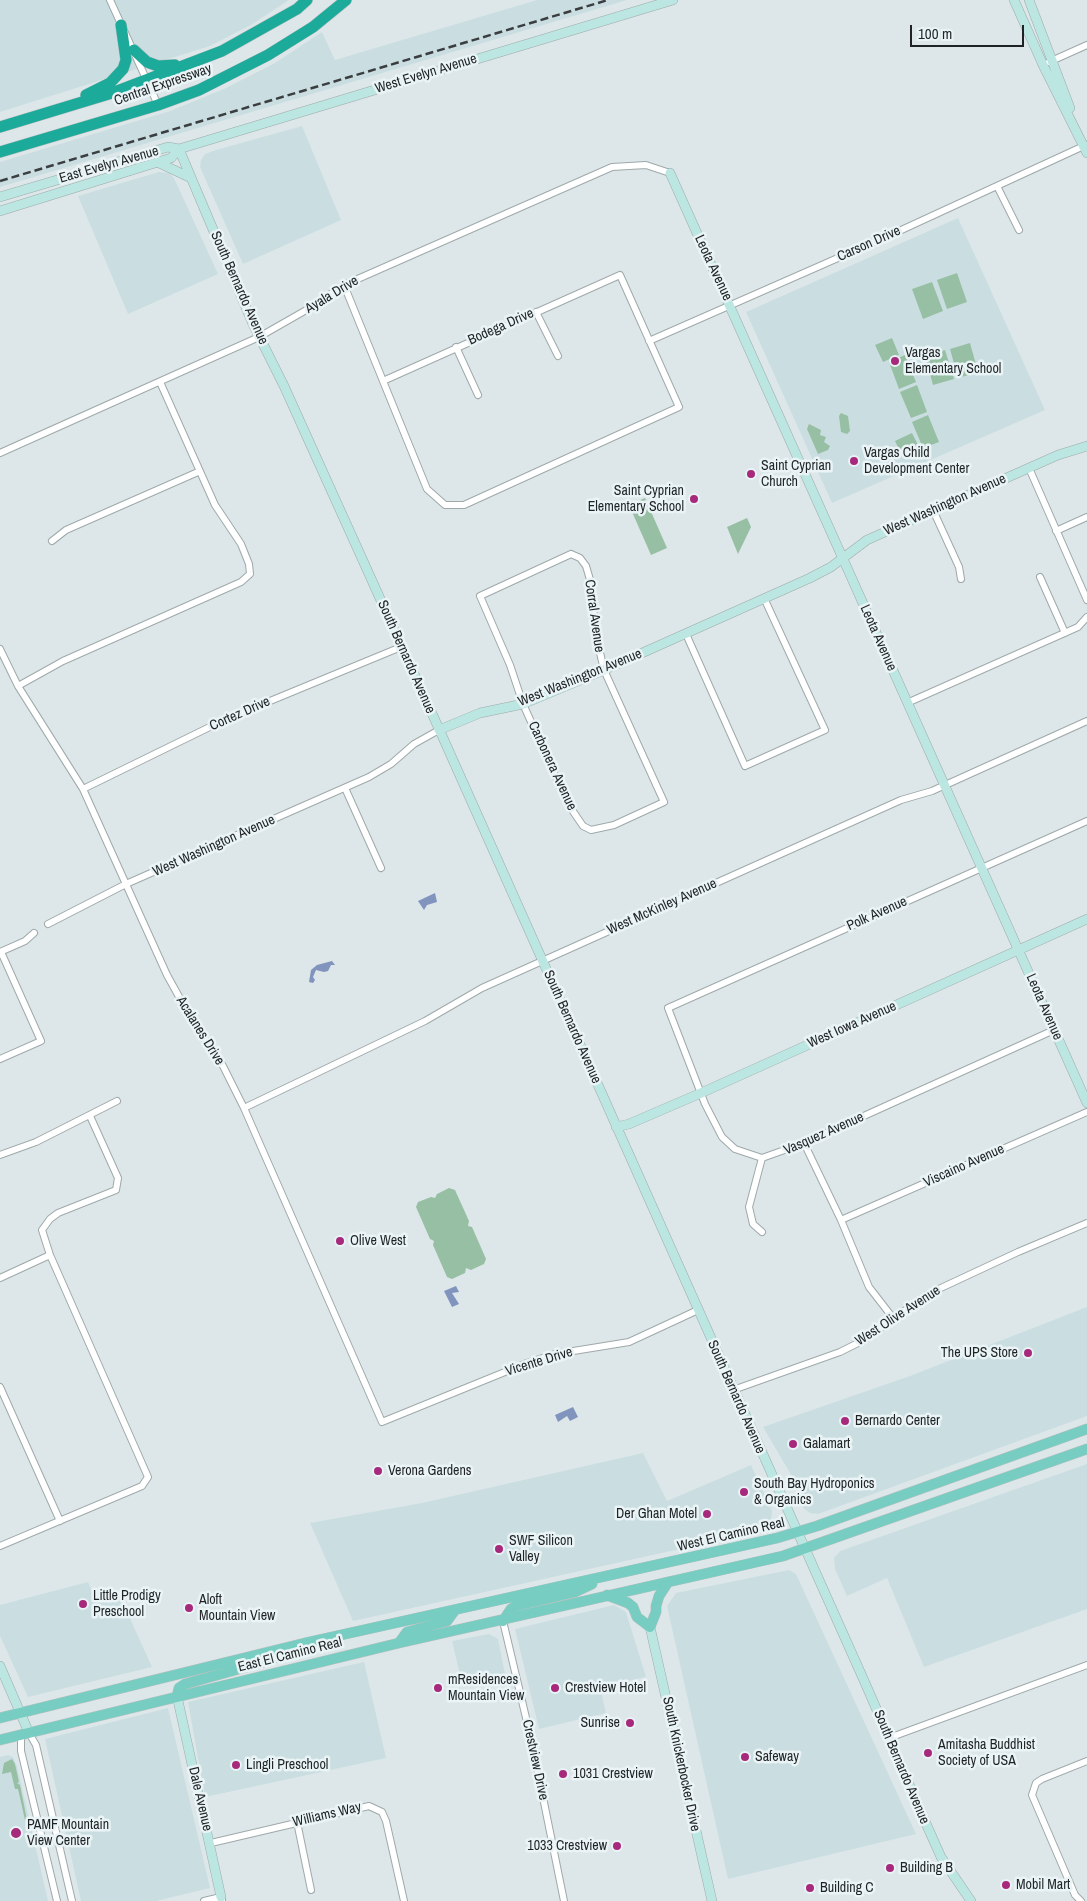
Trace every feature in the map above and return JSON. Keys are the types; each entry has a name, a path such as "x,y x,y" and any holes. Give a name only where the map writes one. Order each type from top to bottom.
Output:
{"highway":[{"name":"Central Expressway","path":"0,127 147,80 204,59 297,9 307,0"},
{"name":"Central Expressway","path":"0,152 158,105 223,79 268,56 313,27 346,0"},
{"path":"66,106 110,83 123,69 126,60 121,25"},
{"path":"134,50 147,62 158,66 178,65 204,59"}],"main road":[{"name":"West El Camino Real","path":"370,1629 604,1578 797,1533 1087,1429"},
{"path":"606,1594 742,1567 805,1550 1087,1449"},
{"path":"503,1621 511,1609 516,1606 575,1592 604,1578"},
{"path":"606,1594 628,1603 633,1607 637,1617 650,1627 656,1612 659,1596 668,1582"},
{"name":"East El Camino Real","path":"0,1740 399,1642 503,1621 606,1594"},
{"path":"399,1642 407,1632 448,1621 455,1610"},
{"name":"East El Camino Real","path":"0,1718 370,1629"},
{"path":"177,1696 179,1688 185,1684 270,1660 294,1646"}],"street":[{"path":"110,0 158,105"},
{"name":"West Evelyn Avenue","path":"179,149 673,0"},
{"path":"1014,0 1043,65 1086,148"},
{"path":"1029,0 1086,148"},
{"path":"1043,65 1087,46"},
{"name":"East Evelyn Avenue","path":"0,197 168,147 179,149"},
{"name":"Carson Drive","path":"649,341 1086,148"},
{"name":"East Evelyn Avenue","path":"0,211 171,158 179,149"},
{"name":"South Bernardo Avenue","path":"179,149 259,337 284,386 439,730 941,1857 971,1901"},
{"path":"157,162 191,178"},
{"name":"Ayala Drive","path":"0,453 259,337 308,310 344,285 612,167 646,165 670,173"},
{"name":"Leota Avenue","path":"670,173 1087,1102"},
{"path":"997,186 1019,230"},
{"name":"Bodega Drive","path":"383,381 620,275 649,341"},
{"path":"344,285 427,488 445,505 464,505 679,407 649,341"},
{"path":"536,312 558,356"},
{"path":"456,347 478,395"},
{"path":"18,686 63,660 241,582 250,574 249,564 241,544 215,505 198,472 160,382"},
{"name":"West Washington Avenue","path":"48,924 126,884 345,788 389,765 414,744 439,730 480,713 523,704 604,670 817,574 867,540 1058,455 1087,446"},
{"path":"1029,468 1056,531 1084,588 1087,600"},
{"path":"52,541 66,530 198,472"},
{"path":"933,510 959,567 961,579"},
{"path":"1056,531 1087,517"},
{"name":"Corral Avenue","path":"480,596 571,554 580,558 586,566 591,584 597,649 604,670 664,802"},
{"path":"1040,577 1065,633"},
{"name":"Carbonera Avenue","path":"480,596 510,665 523,704 568,804 583,826 591,830 609,826 664,802"},
{"path":"686,634 745,766 825,730 764,598"},
{"path":"907,703 1078,627 1087,617"},
{"name":"Cortez Drive","path":"83,789 224,720 401,647"},
{"name":"Acalanes Drive","path":"0,649 18,686 83,789 167,976 223,1066 244,1108 382,1422"},
{"name":"West McKinley Avenue","path":"244,1108 427,1020 482,988 900,800 944,785 1087,721"},
{"path":"345,788 381,868"},
{"name":"Polk Avenue","path":"702,1093 668,1008 1087,821"},
{"name":"West Iowa Avenue","path":"616,1127 629,1124 702,1093 1087,919"},
{"path":"0,1059 41,1041 1,952 24,942 34,932"},
{"name":"Vasquez Avenue","path":"762,1158 804,1143 1054,1030"},
{"path":"702,1093 705,1104 722,1137 735,1149 762,1158 749,1207 753,1224 762,1232"},
{"path":"0,1154 36,1142 117,1101"},
{"name":"Viscaino Avenue","path":"841,1220 1087,1112"},
{"path":"0,1546 135,1489 147,1481 148,1473 50,1255 42,1230 50,1219 72,1207 116,1190 118,1178 90,1116"},
{"path":"804,1143 841,1220 869,1287 893,1318"},
{"name":"West Olive Avenue","path":"733,1390 840,1352 864,1340 928,1294 1018,1252 1087,1223"},
{"path":"0,1278 50,1255"},
{"name":"Vicente Drive","path":"382,1422 527,1363 555,1354 629,1342 688,1317 698,1310"},
{"path":"0,1387 60,1521"},
{"name":"Crestview Drive","path":"503,1621 532,1743 564,1901"},
{"name":"South Knickerbocker Drive","path":"650,1627 712,1901"},
{"path":"889,1738 1087,1664"},
{"path":"0,1666 19,1713 25,1734 22,1751 57,1901"},
{"name":"Dale Avenue","path":"177,1696 222,1899"},
{"path":"25,1734 36,1745 72,1901"},
{"path":"1081,1901 1076,1895 1034,1802 1033,1789 1042,1779 1087,1761"},
{"name":"Williams Way","path":"210,1843 369,1806 382,1812 387,1823 404,1901"},
{"path":"297,1822 311,1890"},
{"path":"204,1901 222,1899"}],"shaded area":[{"path":"0,0 289,0 251,25 210,46 0,112"},
{"path":"537,0 627,0 0,187 0,162 170,111 224,89 275,63 322,32 335,60"},
{"path":"302,126 341,220 243,264 200,167 201,160 205,154 216,150"},
{"path":"159,172 169,173 174,178 218,274 128,314 78,196"},
{"name":"Vargas Elementary School","path":"958,218 1045,410 832,503 746,312"},
{"path":"1087,1307 1087,1416 818,1514 810,1513 803,1508 790,1473 763,1427 910,1376"},
{"path":"643,1453 667,1501 751,1465 772,1511 771,1521 757,1532 353,1621 310,1523 422,1503"},
{"path":"1087,1464 1087,1609 924,1667 887,1578 847,1596 835,1569 834,1558 840,1551"},
{"path":"789,1570 796,1574 916,1834 728,1879 667,1606 676,1593"},
{"path":"88,1582 96,1601 118,1592 152,1667 28,1697 0,1636 0,1605"},
{"path":"614,1605 626,1612 646,1677 600,1687 606,1713 539,1729 515,1629"},
{"path":"489,1634 498,1639 505,1674 462,1684 452,1641"},
{"path":"364,1662 386,1758 205,1797 188,1702"},
{"path":"168,1708 210,1888 156,1901 81,1901 45,1739"},
{"name":"PAMF Mountain View Center","path":"8,1755 13,1757 17,1766 48,1901 0,1901 0,1757"}],"green space":[{"path":"957,273 967,302 947,309 937,280"},
{"path":"932,282 943,311 923,319 912,289"},
{"path":"892,338 899,355 883,362 875,345"},
{"path":"970,343 978,372 958,378 950,349"},
{"path":"945,350 954,379 933,385 925,356"},
{"path":"905,355 916,382 899,389 889,362"},
{"path":"917,385 927,412 911,418 900,392"},
{"path":"841,413 848,416 850,431 847,434 841,432 839,416"},
{"path":"928,415 939,442 923,448 912,422"},
{"path":"809,424 821,430 820,435 826,437 824,442 830,446 828,450 818,454 807,429"},
{"path":"912,433 920,449 903,457 895,441"},
{"path":"645,498 667,548 651,555 629,505"},
{"path":"747,518 751,527 738,554 727,527"},
{"path":"449,1188 455,1190 469,1221 468,1226 472,1227 486,1259 484,1264 471,1270 466,1268 465,1273 452,1279 447,1277 433,1245 434,1241 430,1239 416,1207 418,1202 431,1197 435,1198 437,1194"},
{"path":"12,1759 15,1764 19,1782 17,1783 20,1785 27,1820 25,1820 18,1789 15,1789 11,1772 2,1774 4,1763"}],"water":[{"path":"435,893 437,902 427,905 424,910 418,901"},
{"path":"332,961 335,965 331,965 328,971 316,970 313,977 315,980 313,983 309,982 311,970 317,965"},
{"path":"456,1286 459,1292 452,1293 459,1304 452,1307 444,1291"},
{"path":"573,1407 578,1417 570,1421 567,1416 558,1422 555,1415"}],"railway":[{"path":"0,181 608,0"}],"place":[{"name":"Vargas Elementary School","path":"895,361"},
{"name":"Vargas Child Development Center","path":"854,461"},
{"name":"Saint Cyprian Church","path":"751,474"},
{"name":"Saint Cyprian Elementary School","path":"694,499"},
{"name":"Olive West","path":"340,1241"},
{"name":"The UPS Store","path":"1028,1353"},
{"name":"Bernardo Center","path":"845,1421"},
{"name":"Galamart","path":"793,1444"},
{"name":"Verona Gardens","path":"378,1471"},
{"name":"South Bay Hydroponics & Organics","path":"744,1492"},
{"name":"Der Ghan Motel","path":"707,1514"},
{"name":"SWF Silicon Valley","path":"499,1549"},
{"name":"Little Prodigy Preschool","path":"83,1604"},
{"name":"Aloft Mountain View","path":"189,1608"},
{"name":"mResidences Mountain View","path":"438,1688"},
{"name":"Crestview Hotel","path":"555,1688"},
{"name":"Sunrise","path":"630,1723"},
{"name":"Amitasha Buddhist Society of USA","path":"928,1753"},
{"name":"Safeway","path":"745,1757"},
{"name":"Lingli Preschool","path":"236,1765"},
{"name":"1031 Crestview","path":"563,1774"},
{"name":"PAMF Mountain View Center","path":"16,1833"},
{"name":"1033 Crestview","path":"617,1846"},
{"name":"Building B","path":"890,1868"},
{"name":"Mobil Mart","path":"1006,1885"},
{"name":"Building C","path":"810,1888"}]}
